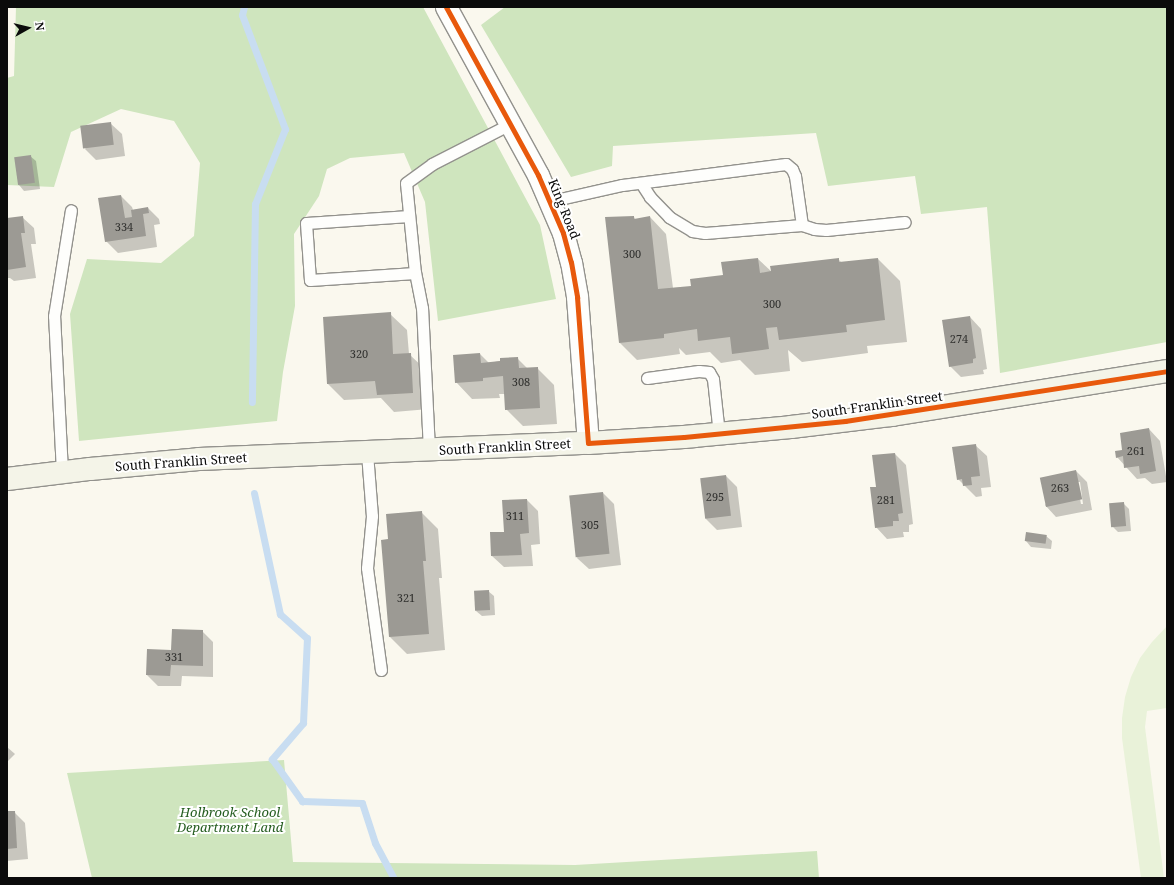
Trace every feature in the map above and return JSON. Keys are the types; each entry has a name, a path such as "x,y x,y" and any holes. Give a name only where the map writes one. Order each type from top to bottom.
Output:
{"main road":[{"name":"South Franklin Street","path":"7,479 62,472 199,459 588,443 719,434 892,415 1167,371"}],"street":[{"name":"King Road","path":"446,7 551,201 567,246 577,297 588,443"}],"lane":[{"path":"429,450 422,308 415,273 406,183 432,164 510,124"},
{"path":"551,201 604,188 786,164 795,176 802,225"},
{"path":"641,183 658,207 670,217 692,231 705,233 802,225 814,229 826,230 905,222"},
{"path":"62,472 54,316 71,210"},
{"path":"409,216 306,223 310,280 415,273"},
{"path":"647,378 704,371 709,372 712,379 719,434"},
{"path":"367,453 372,516 367,568 381,670"}],"green space":[{"path":"16,7 423,7 540,225 556,299 438,321 425,202 404,153 350,158 327,169 319,196 294,234 295,306 283,372 277,421 79,441 70,314 87,259 161,263 194,236 200,163 174,121 121,109 71,132 54,187 7,185 7,78 14,76"},
{"path":"505,7 1167,7 1167,342 1000,373 987,207 921,214 915,176 828,186 816,133 613,146 612,166 571,177 481,25"},
{"path":"1167,626 1167,708 1147,711 1145,727 1164,878 1141,878 1122,738 1122,718 1125,697 1131,677 1140,658"},
{"name":"Holbrook School Department Land","path":"284,760 293,862 575,865 817,851 819,878 92,878 67,773"}],"building":[{"path":"111,122 114,145 83,149 80,126"},
{"path":"31,155 35,183 18,185 14,157"},
{"path":"121,195 125,218 132,217 131,210 148,207 149,213 143,214 146,236 105,242 98,198"},
{"path":"23,216 25,233 21,233 26,267 7,270 7,218"},
{"path":"634,216 634,219 650,216 658,289 691,286 690,279 723,275 721,262 758,258 760,273 771,271 770,266 839,258 839,262 878,258 885,320 846,325 847,332 779,340 777,327 766,328 769,349 732,354 730,337 698,341 697,329 664,334 664,338 619,343 605,217"},
{"path":"391,312 393,354 411,353 413,393 377,395 375,381 327,384 323,317"},
{"path":"970,316 976,358 973,359 973,363 949,367 942,320"},
{"path":"480,353 481,363 500,361 500,358 518,357 519,368 538,367 540,408 505,410 503,376 483,378 483,381 455,383 453,355"},
{"path":"1149,428 1156,471 1140,474 1139,466 1124,468 1123,456 1116,458 1115,451 1122,450 1120,433"},
{"path":"976,444 980,476 971,477 972,485 963,486 962,479 957,480 952,447"},
{"path":"895,453 903,513 898,514 899,521 893,521 893,526 875,528 870,487 876,487 872,455"},
{"path":"1076,470 1082,499 1046,507 1040,478"},
{"path":"726,475 731,516 705,519 700,478"},
{"path":"603,492 609,554 576,557 569,496"},
{"path":"527,499 529,533 520,534 522,555 491,556 490,532 504,532 502,500"},
{"path":"1124,502 1126,526 1111,527 1109,503"},
{"path":"422,511 426,561 423,561 429,634 389,637 381,540 388,539 386,514"},
{"path":"1026,532 1047,535 1046,544 1025,541"},
{"path":"489,590 490,610 475,611 474,591"},
{"path":"172,629 203,630 203,666 171,665 170,676 146,675 147,649 171,650"},
{"path":"7,811 15,811 17,848 7,849"}],"waterway":[{"path":"244,7 242,15 285,129 255,204 252,402"},
{"path":"254,493 280,614 307,638 303,723 272,759 302,801 362,803 375,843 394,878"}],"cycle path":[{"path":"446,7 538,175 563,233 571,262 577,297 588,443 684,437 845,421 1167,371"}]}
